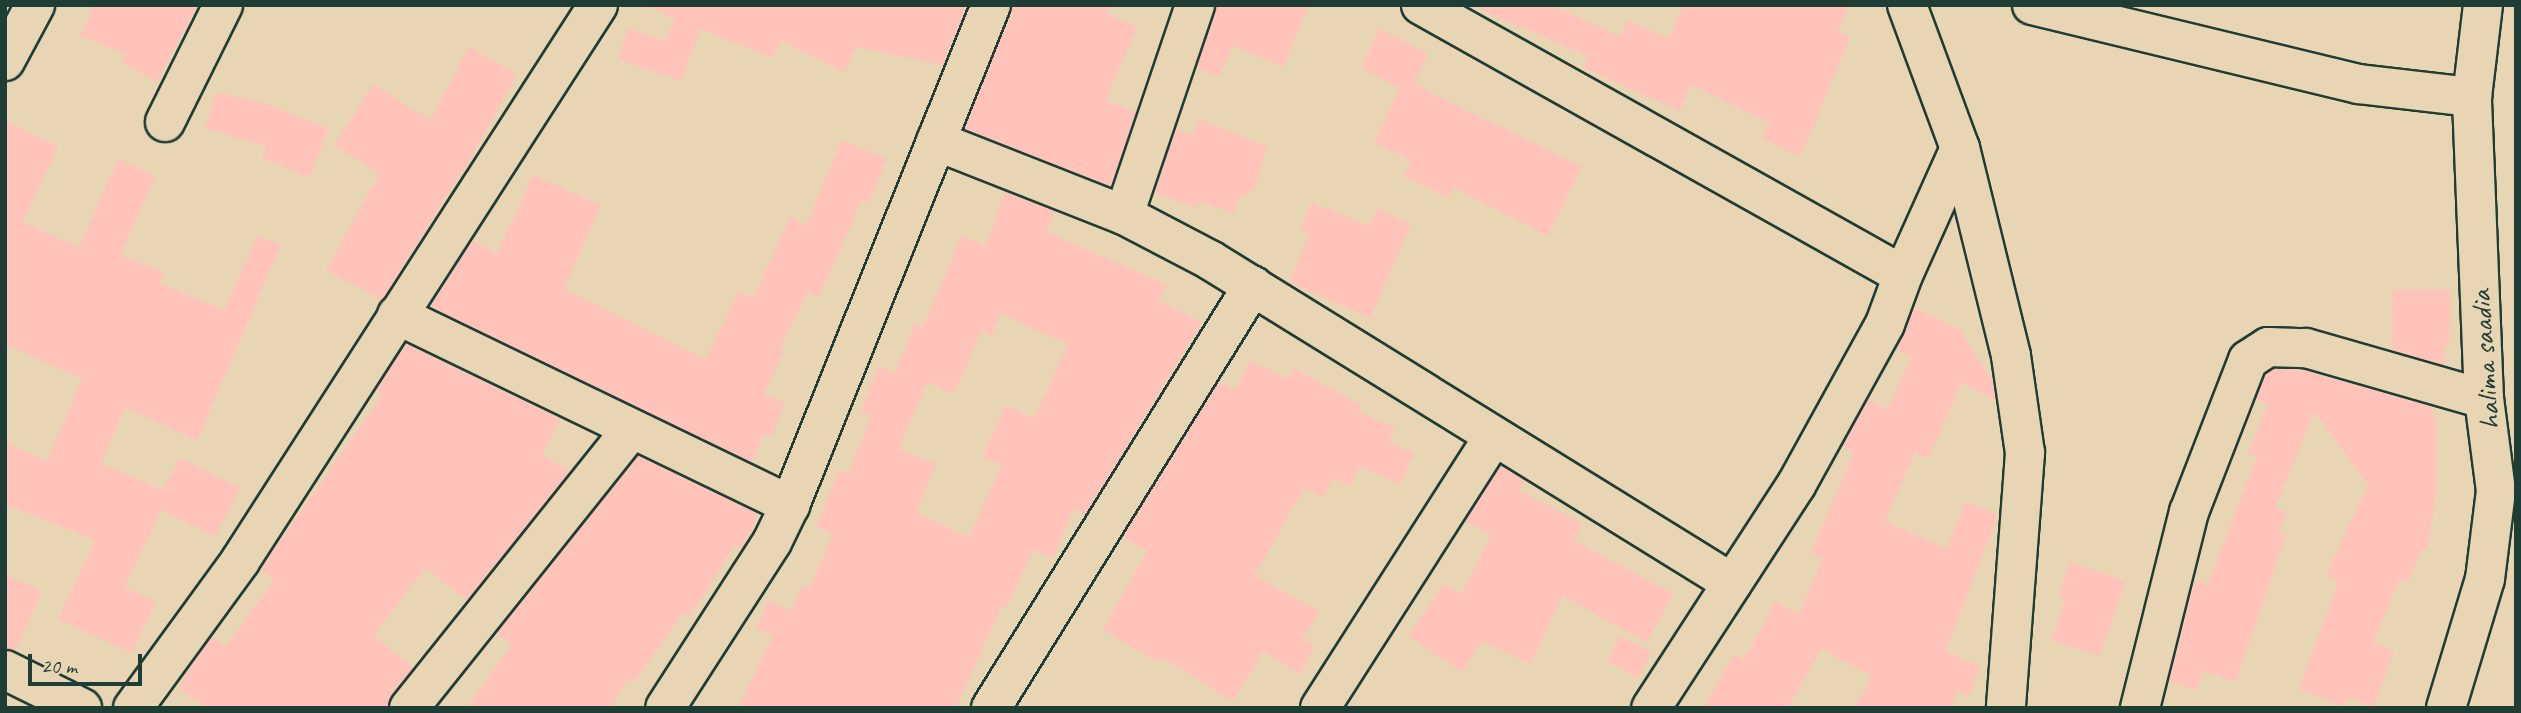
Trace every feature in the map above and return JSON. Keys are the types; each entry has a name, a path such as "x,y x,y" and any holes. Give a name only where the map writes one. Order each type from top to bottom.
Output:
{"street":[{"path":"5,61 35,5"},
{"path":"165,122 223,5"},
{"path":"133,708 240,561 598,5"},
{"path":"665,708 772,542 790,505 992,5"},
{"path":"1124,215 1195,5"},
{"path":"1420,5 1903,275"},
{"path":"1907,5 1960,148 2011,356 2025,453 2006,708"},
{"path":"2032,5 2358,83 2472,97"},
{"name":"halima saadia","path":"2446,708 2484,579 2496,491 2484,399 2472,97 2483,5"},
{"path":"936,141 1124,215 1253,286 1732,583"},
{"path":"1651,708 1796,485 1873,345 1960,148"},
{"path":"991,708 1253,286"},
{"path":"397,315 790,505"},
{"path":"2140,708 2189,512 2248,360 2268,347 2306,348 2484,399"},
{"path":"410,708 632,429"},
{"path":"1320,708 1493,437"},
{"path":"5,670 82,708"}],"building":[{"path":"94,5 198,5 157,82 121,62 126,54 80,36"},
{"path":"645,5 967,5 943,65 856,47 844,72 781,41 773,58 700,29 681,81 618,59 628,28 665,41 675,18"},
{"path":"1012,5 1110,5 1107,14 1137,27 1106,100 1136,112 1111,186 965,129"},
{"path":"1216,5 1309,5 1283,67 1233,46 1219,77 1197,67"},
{"path":"1470,5 1550,5 1620,36 1628,20 1669,39 1683,5 1849,5 1838,32 1850,37 1801,156 1762,139 1769,123 1691,85 1680,111 1584,68 1588,56"},
{"path":"1379,29 1428,53 1414,84 1582,167 1548,236 1453,188 1448,198 1404,176 1411,160 1374,143 1400,88 1361,68"},
{"path":"469,47 517,74 470,159 382,300 326,270 379,174 334,145 373,84 430,120"},
{"path":"216,92 267,104 329,129 309,177 262,158 267,147 205,128"},
{"path":"1199,119 1267,147 1255,188 1238,199 1233,214 1199,201 1197,208 1155,193 1176,129 1193,136"},
{"path":"5,121 58,146 23,222 79,247 118,159 156,176 120,255 164,272 159,283 224,310 258,235 281,245 197,441 125,407 101,464 163,490 180,458 240,488 215,537 161,510 125,587 156,602 132,653 58,619 95,540 5,504 5,443 47,461 82,379 5,344"},
{"path":"842,140 887,159 868,203 862,200 819,297 808,292 780,348 784,351 764,394 785,403 771,437 764,434 752,463 430,307 472,241 497,254 533,175 601,205 564,289 705,360 739,291 753,298 790,217 806,225"},
{"path":"1005,192 1054,211 1047,232 1167,285 1159,301 1202,322 1085,515 1074,508 1053,558 1033,550 1007,608 1002,605 956,708 738,708 773,635 756,628 769,601 791,611 803,585 809,588 833,534 816,527 839,470 848,474 871,416 861,412 879,366 895,373 915,324 923,327 962,235 986,246","holes":["1001,314 1068,344 1034,418 1006,405 982,457 1001,465 969,537 916,513 936,464 899,449 927,383 954,394 981,331 992,335"]},
{"path":"1312,202 1369,226 1377,209 1411,224 1370,318 1289,282 1310,234 1300,230"},
{"path":"2392,290 2450,290 2449,345 2445,346 2444,365 2392,350"},
{"path":"1914,308 1960,329 1993,382 1995,400 1962,383 1928,458 1915,452 1885,521 1947,549 1965,502 1998,514 1946,651 1981,667 1968,696 1958,691 1950,708 1854,708 1872,676 1821,649 1788,708 1703,708 1734,655 1743,660 1776,601 1799,614 1823,558 1811,553 1854,452 1842,446 1868,400 1888,409 1911,357 1896,349"},
{"path":"406,344 561,419 542,455 571,471 467,600 425,568 374,635 413,668 392,694 388,708 209,708 178,688 211,637 226,646 274,580 263,572 263,566 383,394 376,390"},
{"path":"1250,361 1288,379 1294,368 1361,405 1358,412 1395,428 1389,442 1414,453 1401,484 1360,467 1351,486 1332,478 1324,497 1304,488 1255,576 1319,611 1303,640 1315,646 1300,674 1263,652 1233,701 1161,657 1158,662 1103,630 1147,551 1123,537 1219,382 1236,389"},
{"path":"2274,369 2303,370 2430,406 2437,424 2436,495 2427,551 2422,549 2408,583 2400,579 2373,643 2394,651 2374,707 2347,697 2344,706 2299,689 2338,582 2326,575 2368,485 2314,412 2275,508 2287,512 2279,532 2286,535 2236,682 2203,671 2196,690 2169,681 2195,580 2208,584 2257,456 2248,453 2268,404 2256,399 2266,374"},
{"path":"638,456 759,514 742,548 735,545 689,617 683,613 634,683 628,679 610,708 466,708 512,645 497,634"},
{"path":"1501,466 1524,480 1519,491 1582,523 1574,540 1673,594 1647,642 1562,596 1531,664 1482,641 1462,672 1408,636 1444,584 1461,594 1491,535 1465,521"},
{"path":"2070,562 2126,581 2100,656 2051,640 2065,600 2058,598"},
{"path":"5,575 42,591 15,651 5,648"},
{"path":"1620,636 1651,652 1638,678 1607,662"}]}
